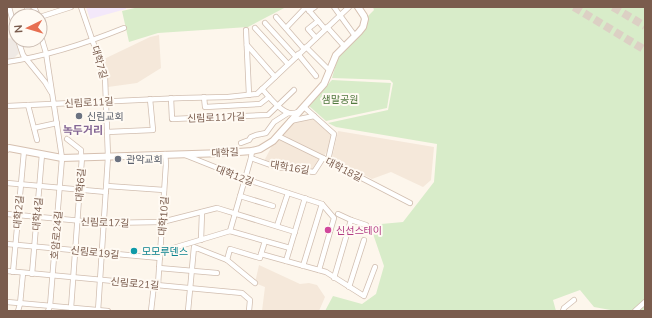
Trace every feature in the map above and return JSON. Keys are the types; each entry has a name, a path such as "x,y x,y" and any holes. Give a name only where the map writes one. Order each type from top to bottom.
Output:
{"street":[{"path":"48,13 71,7"},
{"name":"대학7길","path":"81,7 105,77 108,155 98,311"},
{"path":"286,28 306,7 343,45"},
{"path":"309,11 315,7"},
{"path":"334,7 354,34"},
{"name":"신림로11길","path":"7,106 257,94 349,7"},
{"name":"대학길","path":"7,148 62,157 165,153 184,154 252,149 267,146 278,136 290,120 324,84 328,69 336,55 354,34 361,30 364,19 356,7"},
{"path":"276,17 305,48 328,69"},
{"path":"316,38 308,29 318,21"},
{"path":"266,23 316,76"},
{"name":"대학7길","path":"93,40 124,28"},
{"path":"255,28 288,64"},
{"path":"246,30 249,95"},
{"path":"7,62 25,59 93,40"},
{"path":"247,44 275,77"},
{"path":"21,48 25,59 45,82 52,95 54,104"},
{"path":"44,48 54,104"},
{"path":"262,90 278,106 288,113 293,114 300,110 314,116 334,134 328,160"},
{"path":"278,106 294,90"},
{"path":"204,97 205,107 260,104 269,96"},
{"name":"신림로11가길","path":"171,98 172,119 268,115 278,106"},
{"path":"107,132 153,130 150,99"},
{"name":"호암로24길","path":"49,309 62,157 54,104"},
{"path":"28,105 37,140"},
{"path":"240,143 266,132 274,122 288,113"},
{"path":"165,153 252,149 272,139 290,120 314,116"},
{"path":"34,128 57,123"},
{"name":"대학18길","path":"278,136 328,160 410,203"},
{"path":"67,139 81,150 82,156"},
{"name":"대학길","path":"7,148 62,157"},
{"path":"230,231 251,158 252,149"},
{"name":"대학2길","path":"13,272 24,151"},
{"name":"대학10길","path":"151,311 160,258 166,163 165,153"},
{"name":"대학4길","path":"32,274 42,154"},
{"name":"대학12길","path":"184,154 245,179 322,204"},
{"name":"대학6길","path":"71,308 82,156"},
{"name":"대학16길","path":"251,158 276,167 314,172 323,158"},
{"path":"7,183 79,189 164,190"},
{"path":"277,226 288,193"},
{"path":"240,196 272,206"},
{"path":"286,261 305,198"},
{"path":"303,266 322,204"},
{"path":"318,270 334,218 322,204"},
{"name":"신림로17길","path":"7,214 104,223 162,222 217,208 295,232"},
{"path":"201,240 202,212"},
{"path":"338,214 366,224"},
{"path":"334,278 352,220"},
{"path":"160,252 194,245 201,240 230,231 290,248"},
{"path":"349,287 364,240"},
{"path":"227,260 230,249 260,258 265,241"},
{"name":"신림로19길","path":"7,244 160,258"},
{"path":"194,245 227,260 255,283"},
{"path":"188,311 194,245"},
{"path":"261,254 326,272 364,296 375,266"},
{"path":"159,268 216,273"},
{"name":"신림로21길","path":"7,271 242,293 250,300 249,311"},
{"path":"18,311 23,273"},
{"path":"563,311 564,308 574,300"},
{"path":"7,302 49,309 71,308 108,311"},
{"path":"635,311 645,302"}],"shaded area":[{"path":"86,7 126,7 126,9 90,19"},
{"path":"159,35 161,68 137,83 108,87 107,76 102,60 150,37"},
{"path":"7,38 8,48 18,48 19,53 10,62 7,69"},
{"path":"313,117 333,134 330,147 314,170 276,165 264,161 274,142 293,121"},
{"path":"338,131 434,147 431,180 423,187 391,172 372,179 332,158"},
{"path":"259,265 300,284 309,283 317,285 325,297 319,311 262,311 265,287 255,283"}],"green space":[{"path":"139,7 286,7 248,27 158,33 129,42 122,11"},
{"path":"373,7 645,7 645,311 616,311 594,307 580,290 553,300 556,311 325,311 333,296 362,304 376,294 384,266 370,225 403,222 434,182 437,144 336,127 328,123 388,110 393,83 390,80 332,78 338,57 367,17 374,10"},
{"name":"샘말공원","path":"332,80 391,83 387,108 326,121 308,105"}],"tunnel":[{"path":"574,7 645,50"},
{"path":"613,7 645,26"}],"place":[{"name":"신림교회","path":"79,116"},
{"name":"관악교회","path":"118,159"},
{"name":"신선스테이","path":"328,230"},
{"name":"모모루덴스","path":"134,251"}],"district":[{"name":"녹두거리","path":"83,130"}]}
